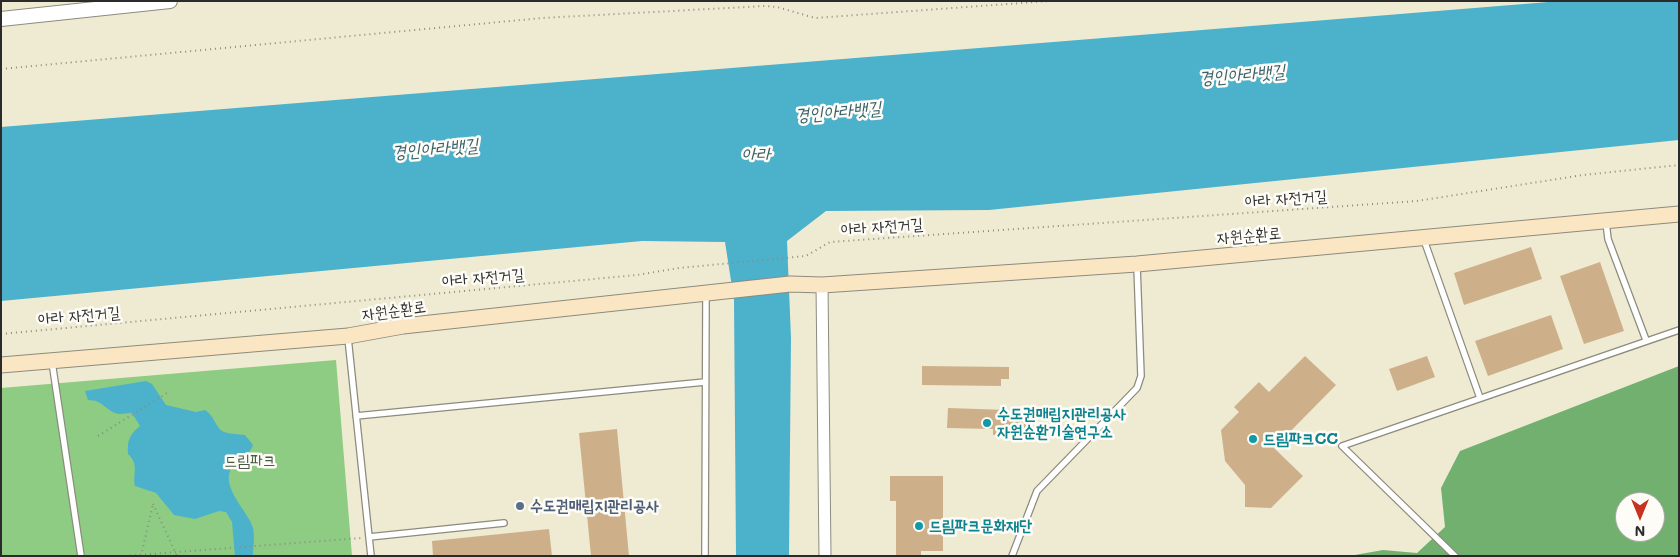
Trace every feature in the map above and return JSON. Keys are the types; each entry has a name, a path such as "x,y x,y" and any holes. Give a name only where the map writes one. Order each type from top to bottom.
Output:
{"main road":[{"name":"자원순환로","path":"1,365 348,336 403,326 711,291 790,284 822,285 1137,264 1679,214"}],"street":[{"path":"1,19 170,1"},
{"path":"822,285 825,556"}],"lane":[{"path":"1605,220 1608,239 1646,340"},
{"path":"1423,238 1480,398"},
{"path":"1012,556 1037,491 1137,388 1141,376 1137,264"},
{"path":"705,556 705,382 711,291"},
{"path":"1455,556 1342,446 1679,330"},
{"path":"348,336 371,556"},
{"path":"52,361 81,556"},
{"path":"356,416 705,382"},
{"path":"369,537 504,523"}],"path":[{"path":"1,69 542,18 765,6 777,7 815,18 1050,1"},
{"name":"아라 자전거길","path":"1,334 638,275 679,268 806,256 830,242 1417,200 1583,175 1679,165"},
{"path":"98,436 167,393"},
{"path":"141,555 153,504 177,556"},
{"path":"125,556 369,537"}],"green space":[{"name":"드림파크","path":"336,360 352,556 1,556 1,388"},
{"path":"1679,366 1679,556 1349,556 1383,550 1417,553 1445,527 1441,488 1460,451"}],"water":[{"name":"아라","path":"1561,1 1679,1 1679,140 989,210 826,211 787,241 791,338 789,556 736,556 734,300 725,242 642,241 1,301 1,127"},
{"path":"146,381 152,384 166,405 196,412 205,410 211,415 221,430 245,435 253,445 249,452 232,467 229,483 253,528 253,556 235,556 232,522 226,512 219,511 195,519 174,515 156,493 135,486 135,466 128,454 128,445 132,435 140,426 132,413 115,413 98,402 88,400 85,391"}],"building":[{"path":"1531,247 1542,279 1464,305 1454,273"},
{"path":"1600,262 1624,331 1584,344 1560,276"},
{"path":"1551,315 1563,349 1488,376 1475,341"},
{"name":"드림파크CC","path":"1305,356 1336,385 1274,448 1303,476 1271,508 1245,507 1245,485 1225,461 1221,430 1239,412 1234,407 1259,382 1269,392"},
{"path":"1427,356 1435,377 1397,391 1389,369"},
{"path":"922,366 1009,367 1009,379 1001,379 1001,386 922,385"},
{"name":"수도권매립지관리공사 자원순환기술연구소","path":"948,408 1008,410 1008,418 1028,419 1027,436 993,435 993,429 947,428"},
{"path":"617,429 629,556 591,556 579,433"},
{"name":"드림파크문화재단","path":"890,476 943,476 943,551 921,551 921,556 896,556 896,501 890,501"},
{"path":"549,529 552,556 433,556 432,541"}],"place":[{"name":"수도권매립지관리공사 자원순환기술연구소","path":"987,423"},
{"name":"드림파크CC","path":"1253,439"},
{"name":"수도권매립지관리공사","path":"520,506"},
{"name":"드림파크문화재단","path":"919,526"}],"water label":[{"name":"경인아라뱃길","path":"1242,75"},
{"name":"경인아라뱃길","path":"838,112"},
{"name":"경인아라뱃길","path":"435,149"}]}
